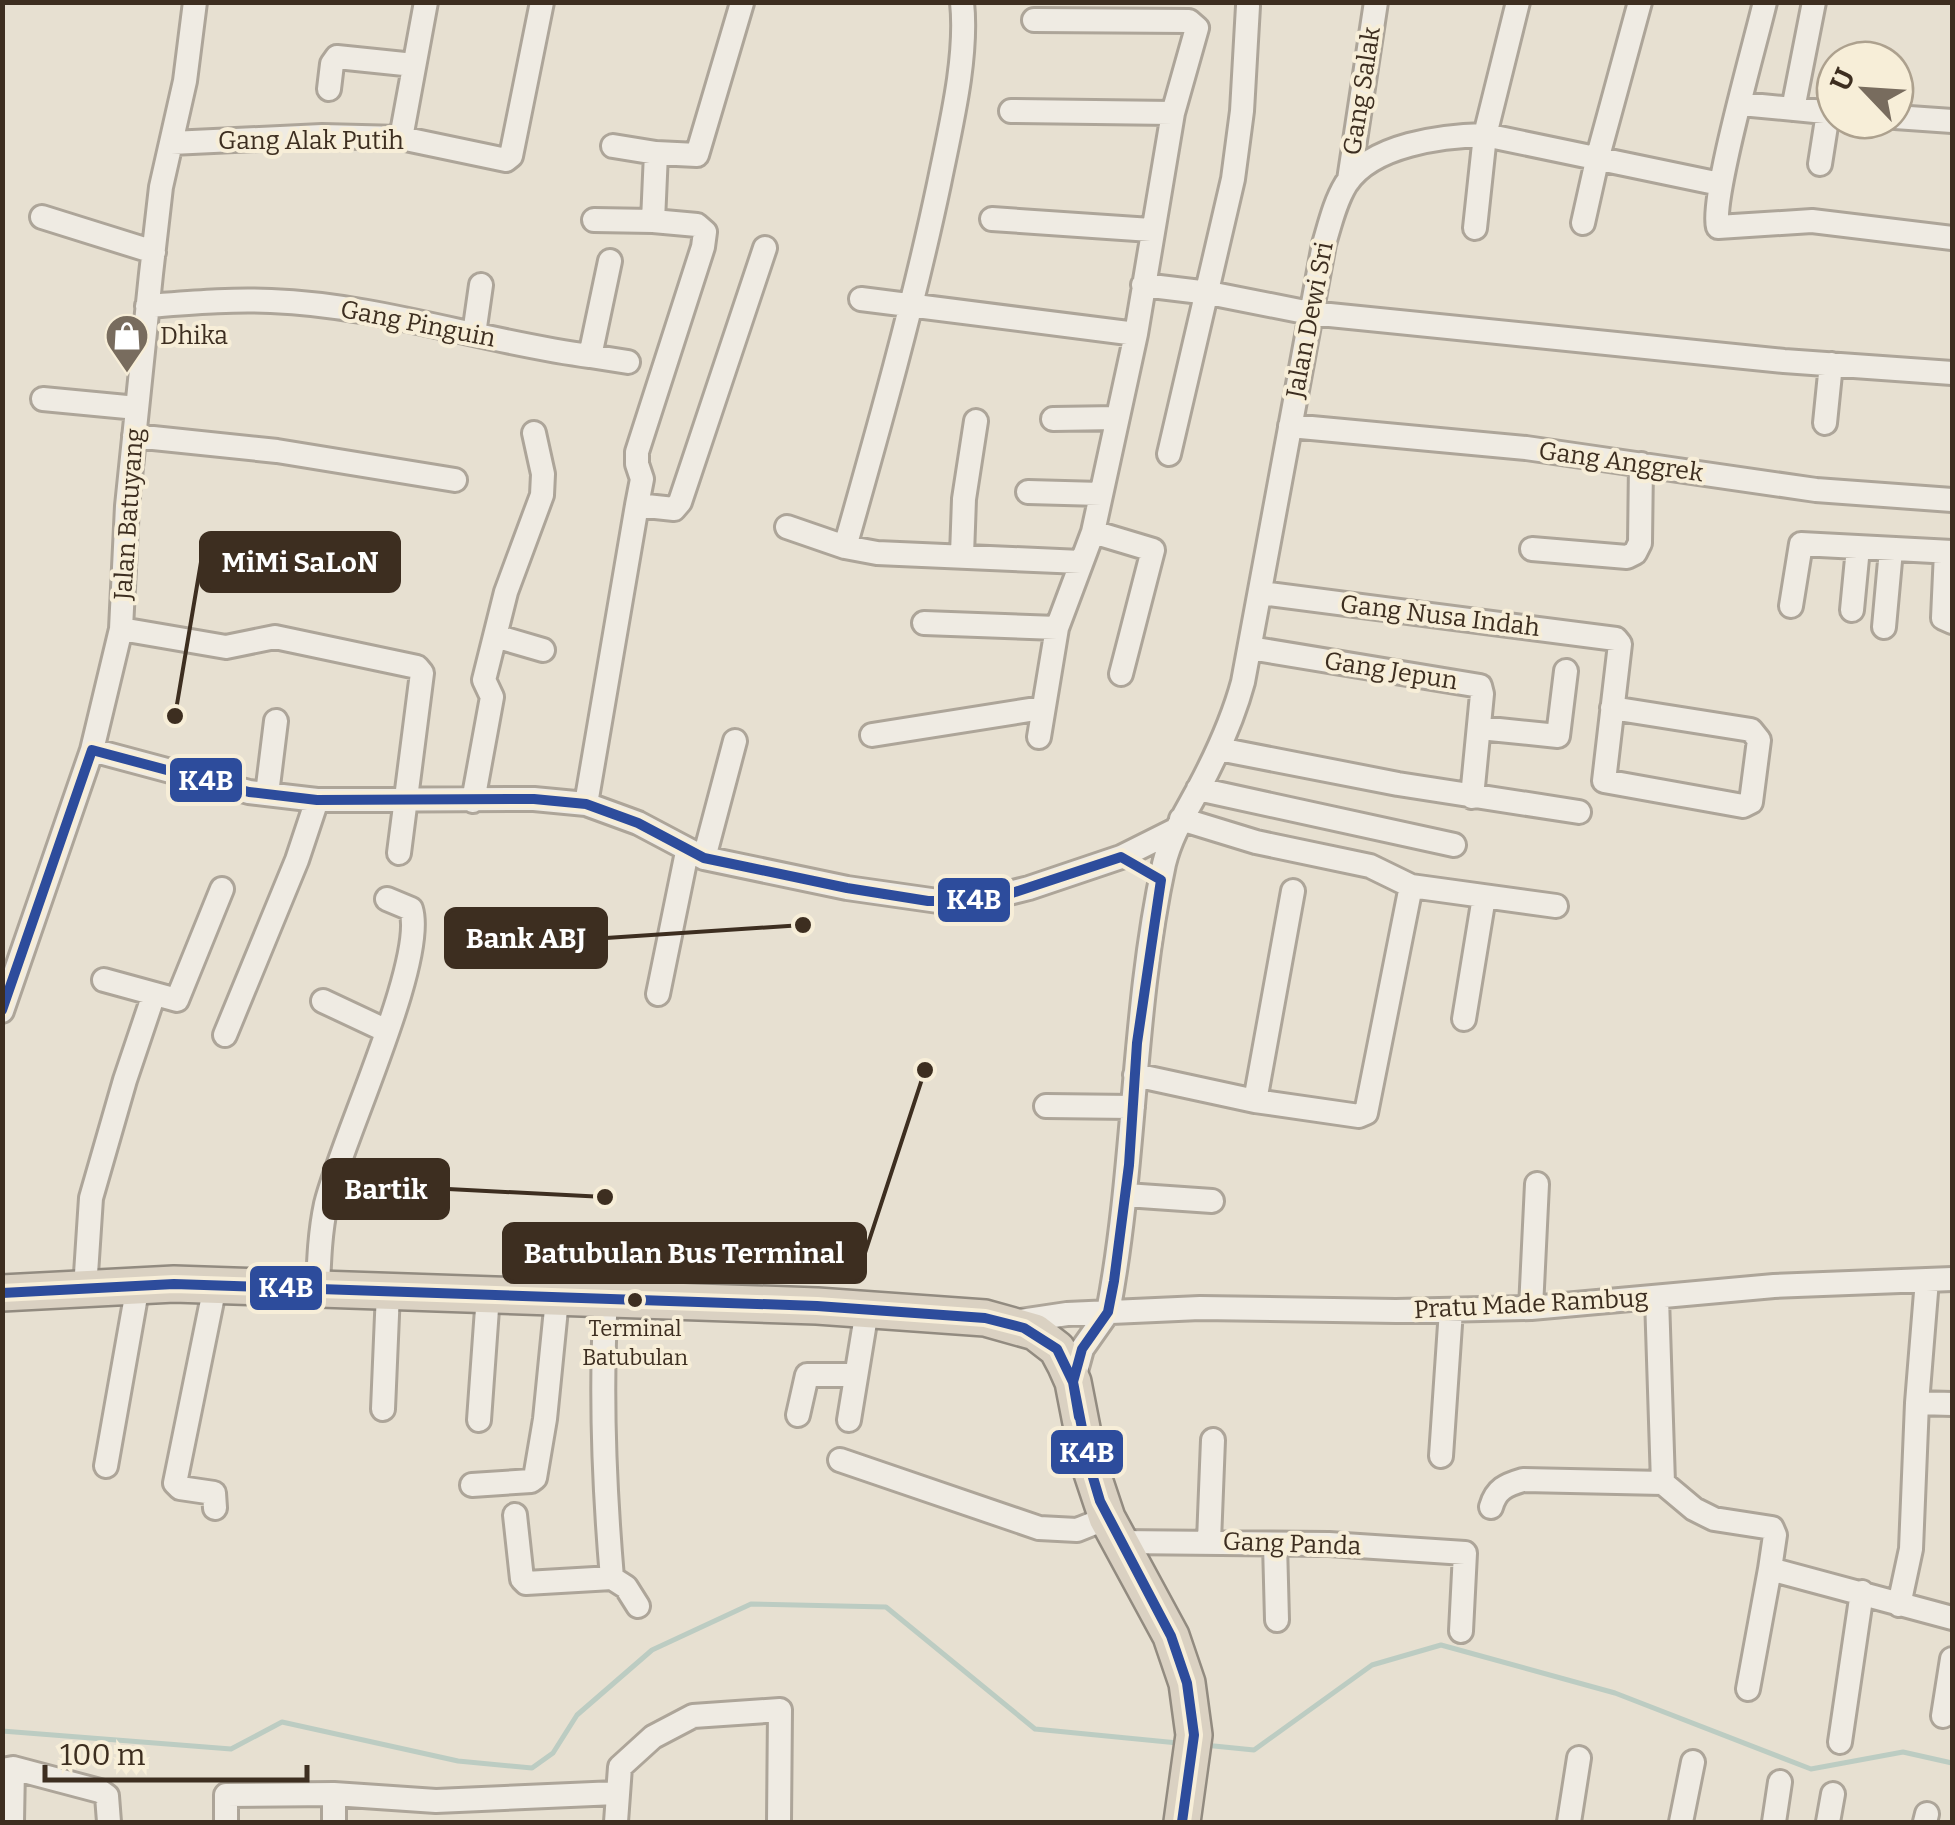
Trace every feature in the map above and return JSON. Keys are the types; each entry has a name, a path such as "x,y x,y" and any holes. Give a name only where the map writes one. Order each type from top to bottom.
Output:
{"highway":[{"path":"2,1293 138,1285 318,1288 867,1310 1007,1323 1057,1348 1073,1382 1089,1464 1113,1530 1171,1636 1190,1704 1194,1735 1184,1811"}],"street":[{"name":"Jalan Batuyang","path":"2,1011 92,750 121,629 127,506 161,187 185,81 195,2"},
{"path":"401,138 426,2"},
{"name":"Gang Alak Putih","path":"171,143 322,136 401,138 501,160 509,158 542,2"},
{"path":"846,547 913,306 949,134 964,25 962,2"},
{"name":"Gang Salak","path":"1349,180 1376,2"},
{"path":"1475,228 1485,135 1518,2"},
{"path":"1583,223 1640,2"},
{"path":"1765,2 1720,184 1718,226 1812,221 1952,238"},
{"path":"1792,109 1814,2"},
{"path":"614,146 697,155 742,3"},
{"path":"1168,454 1234,178 1248,6"},
{"path":"1034,20 1189,21 1197,28 1173,113 1136,334 1101,494 1092,532 1057,628 1038,737"},
{"path":"329,89 337,56 414,64"},
{"path":"1741,104 1815,111"},
{"path":"1011,111 1173,113"},
{"path":"1915,118 1952,121"},
{"path":"1349,180 1371,163 1416,141 1485,135 1720,184"},
{"path":"1820,164 1825,140"},
{"path":"653,221 656,153"},
{"name":"Jalan Dewi Sri","path":"1108,1312 1126,1196 1135,1076 1161,880 1177,825 1218,750 1237,703 1310,313 1328,231 1349,180"},
{"path":"42,217 154,252"},
{"path":"586,804 642,480 638,452 705,238 702,226 594,220"},
{"path":"992,220 1152,230"},
{"path":"638,505 674,510 680,502 765,248"},
{"path":"590,356 610,261"},
{"path":"474,334 481,284"},
{"path":"1143,285 1209,292 1310,313 1952,373"},
{"path":"861,299 1136,334"},
{"name":"Gang Pinguin","path":"148,306 271,300 324,306 532,348 628,362"},
{"path":"1825,423 1831,364"},
{"path":"43,399 136,408"},
{"path":"1053,419 1117,418"},
{"path":"962,555 964,499 976,421"},
{"name":"Gang Anggrek","path":"1290,426 1526,448 1816,490 1952,500"},
{"path":"474,800 492,697 484,680 506,592 542,495 543,474 534,433"},
{"path":"134,436 277,451 454,480"},
{"path":"1532,549 1626,556 1635,553 1640,543 1641,464"},
{"path":"1028,492 1101,494"},
{"path":"787,527 877,553 1081,562"},
{"path":"1092,532 1153,550 1121,674"},
{"path":"1791,606 1801,544 1950,552 1943,618 1952,622"},
{"path":"1852,610 1858,548"},
{"path":"1884,627 1891,550"},
{"name":"Gang Nusa Indah","path":"1260,593 1618,641 1612,708"},
{"path":"924,623 1057,628"},
{"path":"121,629 226,647 275,637 417,667 422,673 399,853"},
{"path":"495,636 543,650"},
{"name":"Gang Jepun","path":"1250,648 1478,684 1482,691 1472,797"},
{"path":"1480,728 1558,736 1566,671"},
{"path":"872,734 1042,708"},
{"path":"1612,708 1751,730 1759,740 1751,802 1743,806 1604,781 1612,708"},
{"path":"267,794 276,721"},
{"path":"658,994 695,855 735,741"},
{"path":"92,750 267,794 316,800 534,799 586,804 638,823 695,855 847,888 945,902 1010,894 1120,858 1177,825 1379,869 1410,886 1556,906"},
{"path":"1218,750 1472,797 1578,812"},
{"path":"1198,789 1454,845"},
{"path":"225,1035 297,860 316,800"},
{"path":"1120,858 1161,880"},
{"path":"1135,1076 1255,1100 1359,1116 1366,1113 1410,886"},
{"path":"104,980 173,1001 180,998 222,889"},
{"path":"1255,1100 1293,890"},
{"path":"1464,1019 1484,897"},
{"path":"318,1288 327,1201 403,981 414,917 407,906 387,899"},
{"path":"84,1289 91,1198 124,1080 154,994"},
{"path":"323,1002 387,1032"},
{"path":"1046,1106 1133,1106"},
{"path":"1531,1308 1537,1184"},
{"path":"1126,1196 1212,1201"},
{"name":"Pratu Made Rambug","path":"1007,1323 1067,1314 1200,1308 1531,1308 1774,1286 1952,1279"},
{"path":"1899,1605 1911,1549 1926,1280"},
{"path":"106,1466 138,1285"},
{"path":"215,1286 175,1483 180,1488 214,1493 216,1508"},
{"path":"383,1409 388,1365 388,1292"},
{"path":"479,1420 488,1295"},
{"path":"1657,1298 1663,1483"},
{"path":"472,1485 534,1478 547,1402 557,1299"},
{"path":"606,1299 601,1380 602,1468 612,1578"},
{"path":"849,1420 867,1310"},
{"path":"1441,1456 1451,1310"},
{"path":"1073,1382 1082,1349 1108,1312"},
{"path":"798,1415 807,1375 855,1375"},
{"path":"1917,1403 1952,1404"},
{"path":"1209,1541 1213,1440"},
{"name":"Gang Panda","path":"840,1460 1039,1528 1464,1553 1461,1632"},
{"path":"1492,1507 1503,1486 1522,1480 1663,1483 1694,1509 1714,1519 1772,1528 1775,1534 1770,1569 1748,1689"},
{"path":"515,1515 522,1579 526,1583 612,1578 626,1587 638,1606"},
{"path":"1276,1544 1276,1620"},
{"path":"1770,1569 1952,1618"},
{"path":"1840,1742 1862,1592"},
{"path":"1943,1716 1952,1659"},
{"path":"616,1822 620,1767 653,1737 693,1716 780,1710 779,1822"},
{"path":"1568,1822 1579,1758"},
{"path":"1681,1822 1693,1762"},
{"path":"12,1822 8,1769 100,1791 107,1796 109,1822"},
{"path":"1774,1822 1780,1782"},
{"path":"226,1822 226,1795 334,1794 436,1812 616,1793"},
{"path":"334,1794 334,1822"},
{"path":"1828,1822 1834,1794"}],"waterway":[{"path":"2,1731 231,1749 282,1722 458,1761 532,1768 553,1753 577,1715 652,1650 751,1604 886,1607 1035,1729 1178,1743"},
{"path":"1204,1745 1254,1750 1372,1665 1441,1645 1615,1693 1811,1769 1903,1752 1952,1763"}],"transit line":[{"name":"K4B","path":"2,1010 92,750 249,792 317,800 534,799 586,804 638,823 704,858 928,901 965,901 1009,894 1121,857 1161,880 1137,1043 1129,1165 1114,1281 1108,1312 1082,1349 1073,1382 1100,1501 1171,1636 1187,1683 1194,1735 1182,1822"},
{"name":"K4B","path":"2,1293 174,1284 817,1306 985,1318 1024,1328 1057,1349 1073,1382 1079,1417"}],"place":[{"name":"Dhika","path":"127,374"},
{"name":"MiMi SaLoN","path":"175,716"},
{"name":"Bank ABJ","path":"803,925"},
{"name":"Batubulan Bus Terminal","path":"925,1070"},
{"name":"Bartik","path":"605,1197"},
{"name":"Terminal Batubulan","path":"635,1300"}]}
